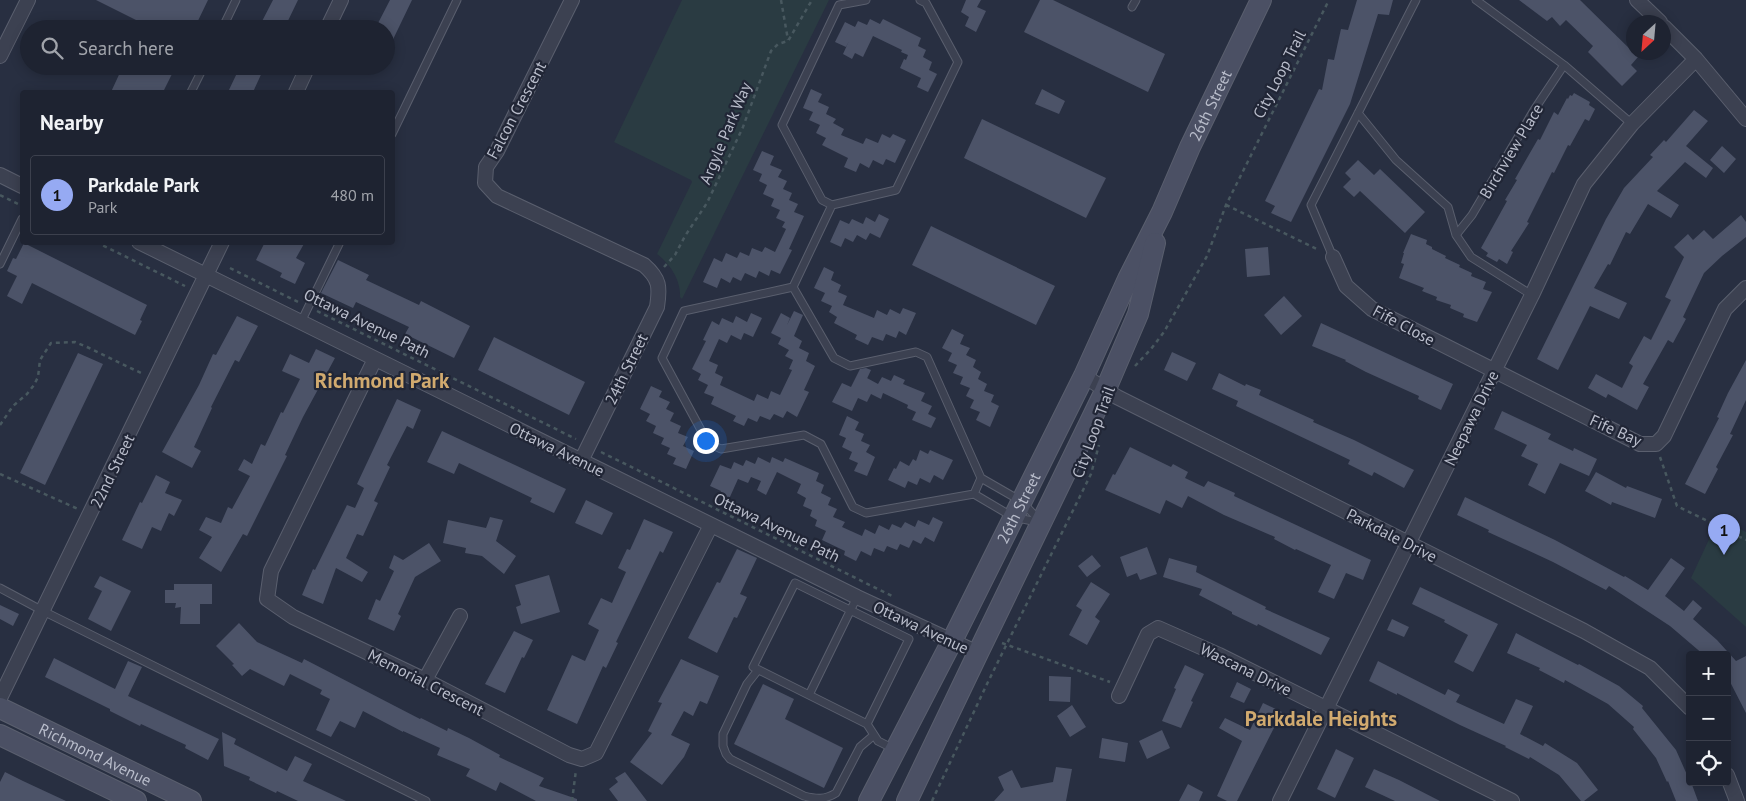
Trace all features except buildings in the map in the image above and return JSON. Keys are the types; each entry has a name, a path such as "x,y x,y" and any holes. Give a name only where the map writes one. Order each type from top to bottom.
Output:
{"street":[{"path":"0,56 28,0"},
{"path":"331,20 341,0"},
{"name":"Falcon Crescent","path":"572,0 497,151 486,167 485,183 497,196 644,265 654,274"},
{"name":"26th Street","path":"869,801 952,641 1084,376 1128,279 1162,212 1190,147 1261,0"},
{"path":"1637,0 1653,15"},
{"path":"1671,33 1696,59 1746,118"},
{"name":"Neepawa Drive","path":"1280,801 1532,295 1584,184 1632,124 1696,59"},
{"path":"297,90 304,75"},
{"path":"0,175 20,185"},
{"name":"26th Street","path":"908,801 1105,391 1138,314 1162,212"},
{"name":"Ottawa Avenue","path":"144,245 857,597 978,653"},
{"name":"22nd Street","path":"0,698 221,245"},
{"name":"Fife Close","path":"1333,257 1346,286 1372,310 1494,371"},
{"name":"24th Street","path":"581,461 657,307 660,293 654,274"},
{"name":"Fife Bay","path":"1494,371 1640,444 1656,444 1664,436 1725,309 1746,288"},
{"name":"Memorial Crescent","path":"375,359 271,571 266,599 293,617 426,680 569,755 582,759 596,752 711,525"},
{"name":"Parkdale Drive","path":"1084,376 1105,391 1584,631 1650,668 1686,704"},
{"path":"426,680 460,616"},
{"name":"Wascana Drive","path":"1121,691 1148,634 1158,628 1219,655 1512,801"},
{"name":"Richmond Avenue","path":"0,708 191,801"},
{"name":"Richmond Avenue","path":"0,735 136,801"},
{"path":"1731,785 1737,801"}],"lane":[{"path":"226,20 236,0"},
{"path":"395,128 457,0"},
{"path":"866,0 839,5 782,125 822,200 832,205 896,190 958,62 926,3 920,0"},
{"path":"1333,257 1311,205 1416,0"},
{"path":"1476,0 1564,65 1632,124"},
{"name":"Birchview Place","path":"1456,235 1472,215 1534,110 1564,65"},
{"path":"192,90 200,75"},
{"path":"1358,113 1396,160 1448,207 1456,235 1472,257 1532,295"},
{"path":"793,287 832,205"},
{"path":"0,264 20,223"},
{"path":"301,322 339,245"},
{"path":"793,287 834,358 850,366 916,352 927,357 981,478 1017,509 1042,523"},
{"path":"793,287 684,311 662,358 708,443 721,449 804,436 821,444 853,507 866,514 974,494 1017,509 1042,523"},
{"path":"974,494 981,478"},
{"path":"868,724 909,639 795,583 753,667 868,724 878,741 895,749"},
{"path":"0,588 426,801"},
{"path":"809,695 857,597"},
{"path":"758,670 747,684 723,734 723,746 730,759 804,796 817,799 829,798 836,793 860,747 874,735"}],"path":[{"path":"781,0 788,41"},
{"name":"Argyle Park Way","path":"654,274 675,255 707,203 743,128 772,51 778,44 788,41 812,0"},
{"name":"City Loop Trail","path":"1134,367 1164,332 1207,256 1226,205 1330,0"},
{"path":"0,195 20,205"},
{"path":"1226,205 1333,257"},
{"path":"102,245 186,286"},
{"name":"Ottawa Avenue Path","path":"230,268 575,439"},
{"path":"0,425 13,406 34,385 38,378 40,360 51,343 75,342 156,380"},
{"name":"City Loop Trail","path":"932,801 1006,645 1091,474 1100,439"},
{"path":"1656,444 1678,506 1746,540"},
{"name":"Ottawa Avenue Path","path":"600,452 896,598"},
{"path":"0,474 90,514"},
{"path":"35,494 37,490"},
{"path":"1006,645 1121,691"},
{"path":"572,801 576,770"}],"shaded area":[{"path":"682,0 829,0 682,299 674,273 657,254 692,182 614,142"},
{"path":"1719,518 1746,532 1746,627 1691,578"}],"place":[{"name":"Parkdale Park","path":"1724,555"}],"district":[{"name":"Richmond Park","path":"382,381"},
{"name":"Parkdale Heights","path":"1321,719"}]}
